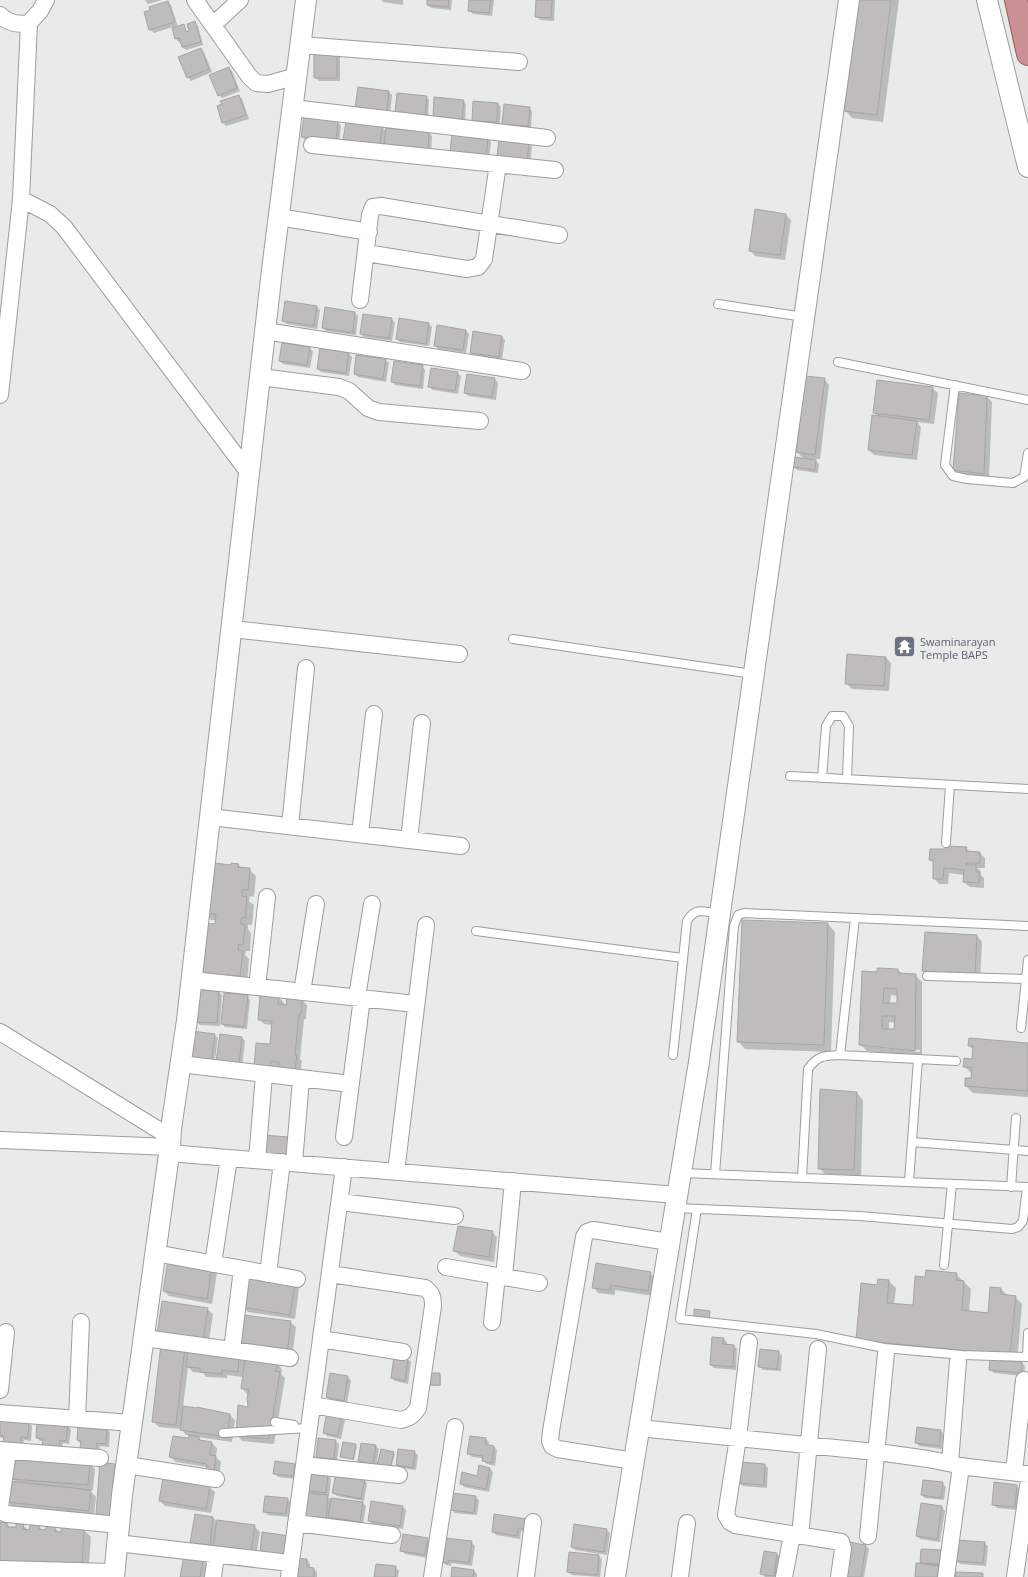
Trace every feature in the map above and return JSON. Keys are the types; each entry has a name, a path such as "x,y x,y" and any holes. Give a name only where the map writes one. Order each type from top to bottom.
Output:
{"highway":[{"path":"1016,0 1028,54"}],"street":[{"path":"196,0 249,76 256,83 268,84 297,76"},
{"path":"213,25 240,0"},
{"path":"0,1568 114,1575 132,1423 192,980 265,331 306,0"},
{"path":"615,1577 699,1062 848,0"},
{"path":"987,0 1028,167"},
{"path":"0,15 12,23 29,23 40,11 44,2"},
{"path":"0,392 21,199 29,23"},
{"path":"301,45 519,62"},
{"path":"293,108 547,138"},
{"path":"312,145 555,170"},
{"path":"366,253 467,269 478,267 484,259 498,164"},
{"path":"21,199 50,214 64,227 249,473"},
{"path":"360,300 370,215 373,207 382,206 559,236"},
{"path":"279,218 369,232"},
{"path":"265,331 522,371"},
{"path":"260,377 339,386 349,391 368,408 379,412 480,422"},
{"path":"232,629 459,654"},
{"path":"290,826 306,668"},
{"path":"360,834 374,714"},
{"path":"409,840 422,724"},
{"path":"210,817 462,846"},
{"path":"257,987 267,897"},
{"path":"302,992 316,904"},
{"path":"344,1137 372,904"},
{"path":"396,1172 426,925"},
{"path":"192,980 416,1004"},
{"path":"0,1032 170,1145"},
{"path":"180,1064 351,1084"},
{"path":"257,1160 264,1075"},
{"path":"268,1274 288,1163 301,1078"},
{"path":"0,1140 170,1145 229,1158 513,1181 676,1202"},
{"path":"213,1264 229,1158"},
{"path":"100,1458 4,1451 1,1505 118,1534 289,1570 344,1167"},
{"path":"492,1322 513,1181"},
{"path":"340,1202 454,1216"},
{"path":"634,1461 558,1449 552,1446 550,1441 551,1431 582,1245 587,1232 593,1230 669,1242"},
{"path":"155,1253 297,1279"},
{"path":"446,1267 539,1283"},
{"path":"232,1350 242,1269"},
{"path":"312,1405 401,1420 414,1414 418,1408 433,1306 434,1298 425,1288 330,1274"},
{"path":"77,1419 81,1322"},
{"path":"0,1390 6,1332"},
{"path":"144,1338 290,1358"},
{"path":"321,1339 403,1352"},
{"path":"749,1342 738,1438 726,1515 730,1522 735,1525 841,1542 843,1549 839,1577"},
{"path":"784,1577 796,1535 808,1445 818,1349"},
{"path":"868,1536 886,1353"},
{"path":"946,1577 955,1464 958,1362"},
{"path":"639,1428 877,1452 1021,1473 1024,1380"},
{"path":"0,1413 132,1423"},
{"path":"432,1577 455,1427"},
{"path":"127,1464 216,1478"},
{"path":"304,1465 399,1475"},
{"path":"1015,1577 1028,1486"},
{"path":"526,1577 533,1522"},
{"path":"296,1523 392,1534"},
{"path":"680,1577 687,1523"},
{"path":"213,1577 216,1555"}],"lane":[{"path":"718,304 804,317"},
{"path":"838,362 1028,400"},
{"path":"955,386 945,465 953,476 966,479 1013,483 1024,477 1028,453"},
{"path":"512,639 754,675"},
{"path":"822,778 826,726 832,716 843,716 849,726 847,779"},
{"path":"790,776 1028,789"},
{"path":"946,843 950,785"},
{"path":"672,1055 687,921 691,914 698,910 720,915"},
{"path":"715,1174 735,920 738,915 744,913 1028,926"},
{"path":"840,1055 855,918"},
{"path":"476,931 683,958"},
{"path":"1021,1028 1028,960"},
{"path":"927,976 1027,979"},
{"path":"802,1178 808,1069 814,1061 822,1056 840,1055 956,1061"},
{"path":"909,1182 918,1059"},
{"path":"1011,1187 1016,1118"},
{"path":"912,1142 1028,1151"},
{"path":"676,1202 697,1209 860,1216 1012,1229 1018,1227 1023,1221 1028,1187 681,1172"},
{"path":"944,1265 952,1184"},
{"path":"697,1209 680,1319 816,1334 884,1348 962,1355 1028,1357 1028,1333"},
{"path":"275,1422 309,1428"},
{"path":"223,1433 309,1428"}],"building":[{"path":"427,0 449,0 448,7 427,5"},
{"path":"469,0 491,0 489,13 468,11"},
{"path":"536,0 552,0 551,18 535,17"},
{"path":"857,0 891,0 877,115 844,111"},
{"path":"168,1 175,22 149,30 144,12 150,10 149,7"},
{"path":"195,21 201,42 182,47 179,38 175,39 172,28 184,24 186,32 189,31 187,24"},
{"path":"201,48 209,69 187,78 178,57"},
{"path":"314,53 337,53 337,78 314,78"},
{"path":"229,67 237,88 218,96 209,75"},
{"path":"358,87 389,91 387,111 355,108"},
{"path":"397,93 427,96 425,116 395,113"},
{"path":"239,95 246,115 222,123 217,106 222,104 220,101"},
{"path":"434,97 464,100 462,119 433,117"},
{"path":"473,101 498,103 497,122 472,121"},
{"path":"504,104 530,107 528,126 502,124"},
{"path":"304,117 338,121 336,141 301,137"},
{"path":"346,122 382,126 380,145 343,140"},
{"path":"386,128 429,132 428,150 384,146"},
{"path":"452,134 488,138 486,156 450,152"},
{"path":"499,138 529,142 527,162 497,159"},
{"path":"755,209 786,214 780,255 749,251"},
{"path":"285,301 317,306 314,326 282,321"},
{"path":"325,307 355,312 353,333 322,328"},
{"path":"363,314 392,318 389,338 360,334"},
{"path":"399,318 429,323 426,344 396,339"},
{"path":"437,325 466,330 463,350 434,346"},
{"path":"473,331 502,336 499,357 470,353"},
{"path":"282,343 310,347 307,365 279,361"},
{"path":"320,348 349,352 346,373 317,369"},
{"path":"356,355 386,359 383,379 354,374"},
{"path":"394,361 423,365 420,386 391,382"},
{"path":"431,368 458,372 455,391 428,387"},
{"path":"467,374 495,378 492,397 464,393"},
{"path":"805,376 825,378 815,455 796,452"},
{"path":"877,380 933,387 929,420 873,413"},
{"path":"959,393 987,396 984,474 953,470"},
{"path":"872,415 917,421 912,455 868,450"},
{"path":"794,457 816,460 815,470 793,467"},
{"path":"847,654 886,657 884,686 845,684"},
{"path":"947,846 967,847 966,851 980,852 980,863 966,863 966,865 976,865 976,872 979,872 979,883 963,882 964,870 946,868 944,868 943,879 933,879 933,860 929,860 930,849 947,849"},
{"path":"207,862 231,865 231,863 239,864 238,867 250,868 248,890 243,889 242,896 247,897 245,918 241,918 241,924 245,925 243,945 239,944 238,950 243,951 240,976 226,975 225,977 214,976 215,974 199,973 203,923 215,924 216,914 203,913"},
{"path":"742,920 828,923 824,1045 737,1042"},
{"path":"925,932 977,935 975,975 922,971"},
{"path":"877,968 898,969 898,973 916,974 915,1051 859,1045 862,971 877,972","holes":["884,988 897,989 897,1003 883,1003","882,1016 895,1016 894,1029 882,1029"]},
{"path":"198,989 219,991 217,1023 195,1022"},
{"path":"224,993 248,995 244,1027 221,1024"},
{"path":"260,995 279,996 278,1004 286,1005 287,998 302,999 295,1055 297,1055 295,1071 278,1069 279,1062 271,1061 270,1069 254,1067 256,1043 270,1044 272,1021 258,1020"},
{"path":"192,1031 215,1034 211,1064 189,1061"},
{"path":"220,1034 242,1037 239,1065 216,1062"},
{"path":"969,1038 1028,1043 1028,1091 965,1086 965,1078 971,1078 972,1067 963,1067 964,1058 972,1059 973,1046 968,1046"},
{"path":"820,1089 857,1092 854,1170 818,1169"},
{"path":"262,1135 289,1137 287,1156 261,1154"},
{"path":"458,1226 493,1231 489,1257 453,1251"},
{"path":"168,1260 212,1267 207,1299 163,1291"},
{"path":"596,1263 651,1272 648,1291 610,1285 610,1290 592,1288"},
{"path":"926,1270 957,1273 956,1280 964,1281 962,1310 988,1313 990,1287 1001,1288 1001,1294 1016,1296 1010,1355 856,1340 861,1283 877,1285 878,1279 889,1280 887,1303 913,1305 915,1276 925,1277"},
{"path":"246,1276 295,1283 290,1315 242,1307"},
{"path":"162,1301 208,1308 203,1341 157,1334"},
{"path":"694,1309 710,1311 709,1320 694,1319"},
{"path":"243,1315 291,1321 287,1354 239,1348"},
{"path":"712,1337 724,1338 723,1344 734,1345 733,1367 710,1365"},
{"path":"161,1344 185,1346 176,1425 152,1422"},
{"path":"188,1348 239,1353 238,1372 222,1370 222,1374 200,1372 200,1368 186,1367"},
{"path":"760,1349 779,1351 777,1369 758,1367"},
{"path":"394,1356 408,1358 405,1381 391,1378"},
{"path":"245,1358 278,1364 275,1371 280,1372 269,1439 236,1436 238,1405 248,1407 247,1398 249,1389 241,1389"},
{"path":"990,1359 1022,1362 1021,1373 989,1370"},
{"path":"330,1373 348,1376 344,1401 326,1397"},
{"path":"427,1373 440,1373 440,1385 427,1385"},
{"path":"183,1406 197,1407 230,1414 227,1437 180,1430"},
{"path":"327,1412 342,1415 338,1436 323,1433"},
{"path":"0,1419 29,1422 28,1438 21,1437 20,1445 3,1443 4,1436 0,1435"},
{"path":"37,1422 68,1425 66,1441 60,1440 59,1448 42,1446 43,1439 36,1438"},
{"path":"78,1425 107,1428 106,1444 97,1443 96,1450 80,1448 81,1441 77,1440"},
{"path":"917,1427 941,1430 939,1446 915,1443"},
{"path":"189,1435 199,1437 199,1440 212,1442 210,1455 216,1456 214,1471 206,1470 207,1464 169,1457 173,1436 188,1438"},
{"path":"470,1436 486,1438 485,1444 494,1446 492,1463 482,1461 483,1456 467,1454"},
{"path":"318,1438 336,1440 334,1459 316,1457"},
{"path":"343,1442 356,1444 353,1459 340,1457"},
{"path":"361,1443 376,1445 373,1464 358,1461"},
{"path":"381,1449 394,1452 390,1468 377,1465"},
{"path":"398,1449 415,1451 413,1468 396,1465"},
{"path":"13,1456 90,1462 88,1485 11,1479"},
{"path":"275,1461 295,1464 293,1476 273,1474"},
{"path":"100,1462 115,1464 110,1516 96,1514"},
{"path":"740,1462 765,1464 764,1485 738,1483"},
{"path":"479,1465 490,1468 486,1489 460,1484 462,1472 477,1476"},
{"path":"309,1473 328,1474 326,1493 307,1491"},
{"path":"336,1473 365,1479 361,1499 332,1493"},
{"path":"163,1478 210,1486 206,1509 159,1501"},
{"path":"923,1480 943,1482 941,1498 921,1495"},
{"path":"9,1481 91,1490 89,1511 7,1502"},
{"path":"994,1482 1017,1485 1015,1507 992,1505"},
{"path":"307,1493 328,1495 326,1518 306,1516"},
{"path":"452,1493 476,1496 474,1513 450,1510"},
{"path":"265,1496 288,1498 286,1514 263,1512"},
{"path":"331,1498 363,1502 360,1522 328,1517"},
{"path":"371,1501 403,1506 400,1526 368,1521"},
{"path":"921,1503 942,1506 937,1539 916,1536"},
{"path":"195,1514 213,1517 210,1545 190,1543"},
{"path":"494,1514 527,1519 525,1529 518,1528 517,1536 492,1532"},
{"path":"217,1520 255,1525 251,1552 213,1547"},
{"path":"0,1522 7,1523 7,1527 16,1527 16,1524 24,1524 23,1529 29,1530 30,1525 39,1525 39,1529 46,1530 46,1526 55,1527 55,1532 61,1532 61,1527 84,1529 81,1577 0,1573"},
{"path":"574,1524 607,1529 604,1552 571,1547"},
{"path":"262,1532 290,1536 288,1556 260,1553"},
{"path":"403,1534 428,1538 425,1555 400,1551"},
{"path":"445,1538 472,1541 469,1563 449,1560 448,1563 441,1562"},
{"path":"957,1540 985,1542 983,1563 956,1561"},
{"path":"849,1542 866,1545 861,1577 843,1577"},
{"path":"921,1549 944,1550 943,1564 920,1563"},
{"path":"764,1551 777,1553 774,1576 760,1574"},
{"path":"569,1552 599,1555 597,1575 567,1572"},
{"path":"184,1556 203,1560 200,1577 180,1577"},
{"path":"295,1558 307,1559 307,1567 314,1568 314,1577 293,1577"},
{"path":"916,1563 941,1566 941,1577 915,1577"},
{"path":"376,1564 396,1566 395,1577 374,1577"},
{"path":"452,1567 474,1570 473,1577 451,1577"},
{"path":"956,1572 983,1573 983,1577 955,1577"}],"place":[{"name":"Swaminarayan Temple BAPS","path":"904,647"}]}
